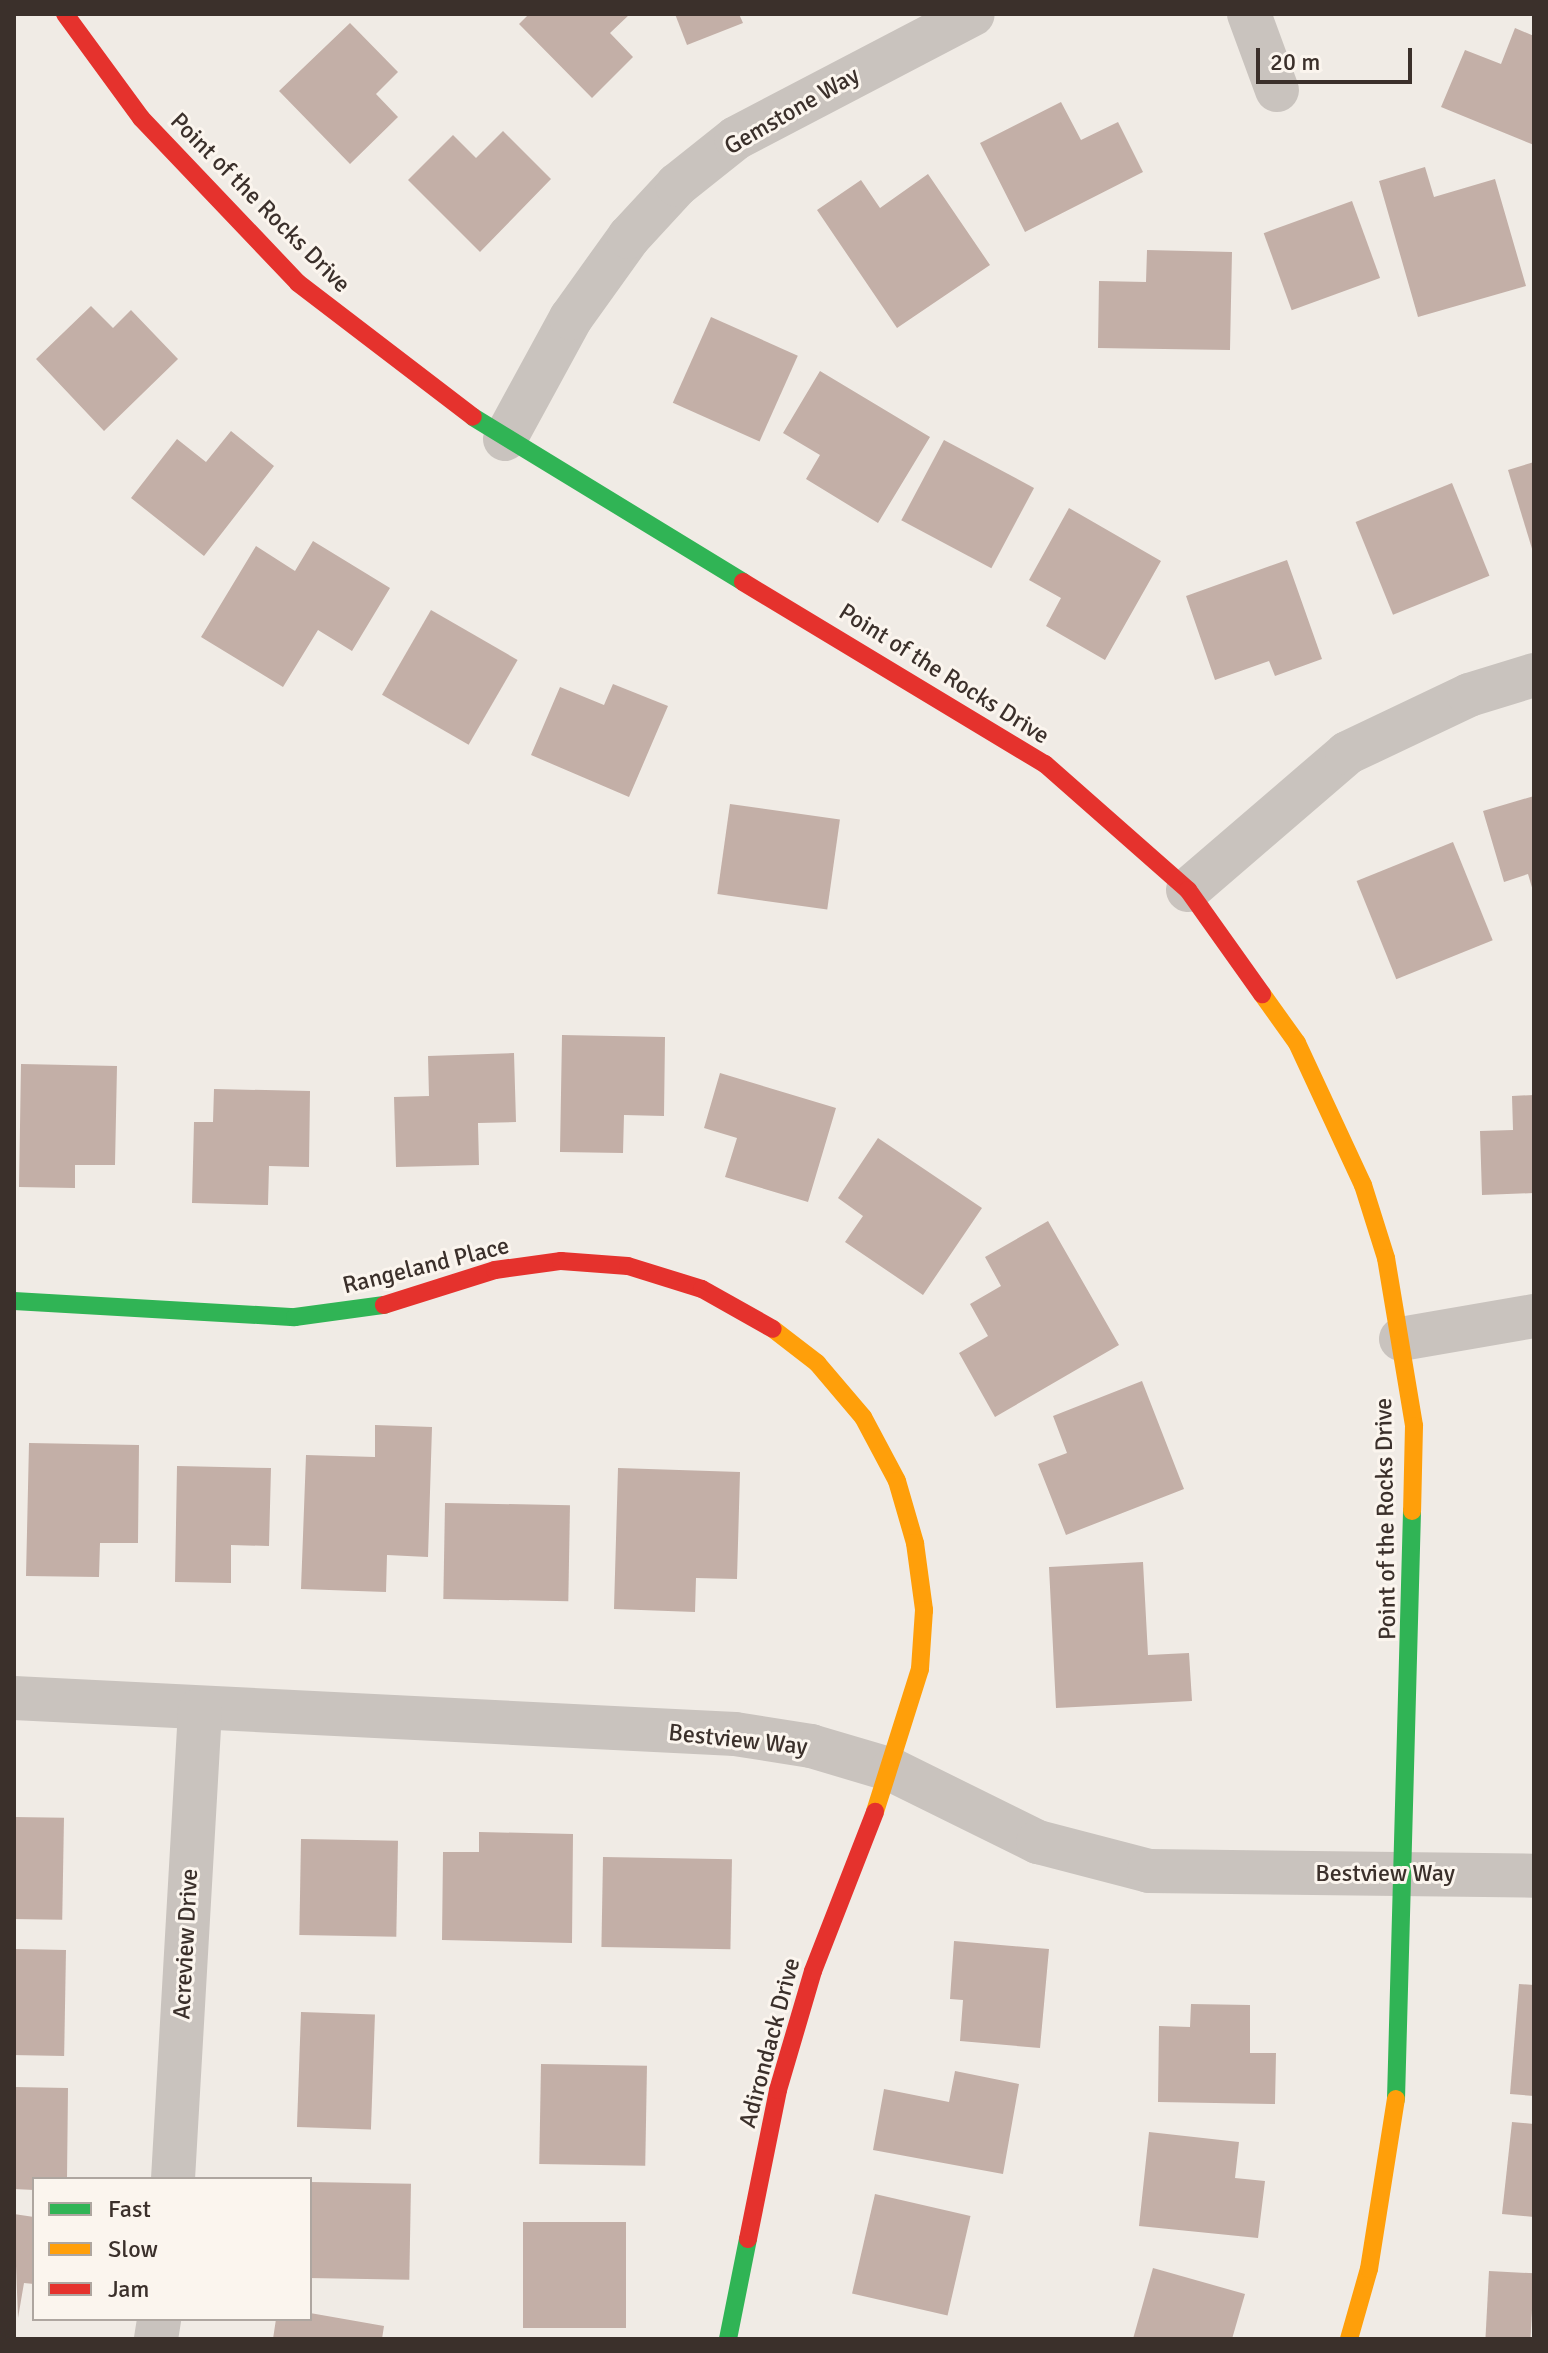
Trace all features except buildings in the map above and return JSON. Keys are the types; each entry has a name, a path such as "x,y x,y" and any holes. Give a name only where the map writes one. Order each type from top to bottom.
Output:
{"street":[{"name":"Point of the Rocks Drive","path":"65,14 141,118 298,283 398,365 505,439 995,729 1110,816 1188,890 1297,1043 1333,1115 1386,1258 1414,1426 1406,1873 1397,2091 1369,2269 1349,2339"},
{"name":"Gemstone Way","path":"505,439 571,318 629,237 677,185 736,138 973,14"},
{"path":"1249,14 1277,90"},
{"path":"1188,890 1347,753 1469,695 1534,675"},
{"name":"Rangeland Place","path":"14,1301 295,1317 364,1311 495,1270 561,1261 628,1266 702,1289 817,1363 863,1417 897,1481 924,1610 920,1669 892,1770"},
{"path":"1401,1339 1534,1316"},
{"name":"Bestview Way","path":"14,1698 200,1710 735,1734 811,1746 892,1770 1088,1860 1197,1874 1534,1876"},
{"name":"Acreview Drive","path":"173,2177 200,1710"},
{"name":"Adirondack Drive","path":"728,2339 782,2075 813,1971 892,1770"}],"traffic: fast":[{"path":"473,417 743,582"},
{"path":"14,1301 295,1317 384,1305"},
{"path":"1396,2099 1412,1511"},
{"path":"728,2339 748,2239"}],"traffic: slow":[{"path":"1262,994 1297,1043 1363,1185 1386,1258 1414,1426 1412,1511"},
{"path":"773,1329 817,1363 863,1417 897,1481 915,1543 924,1610 920,1669 875,1812"},
{"path":"1349,2339 1369,2269 1396,2099"}],"traffic: jam":[{"path":"65,14 141,118 298,283 473,417"},
{"path":"743,582 1045,764 1188,890 1262,994"},
{"path":"384,1305 495,1270 561,1261 628,1266 702,1289 773,1329"},
{"path":"748,2239 778,2090 813,1971 875,1812"}]}
